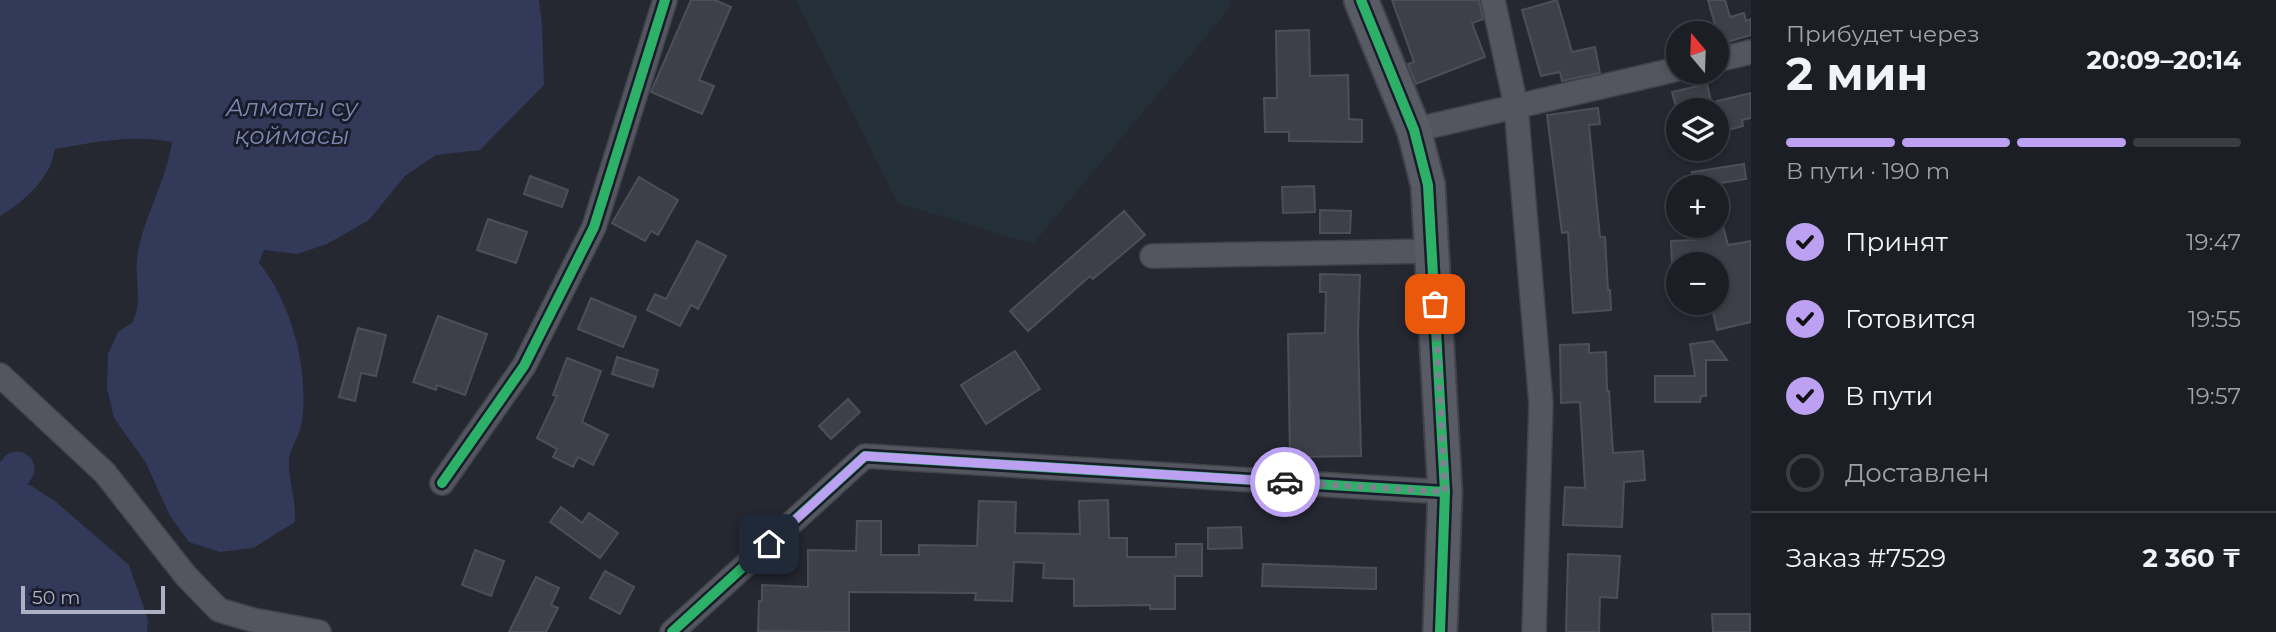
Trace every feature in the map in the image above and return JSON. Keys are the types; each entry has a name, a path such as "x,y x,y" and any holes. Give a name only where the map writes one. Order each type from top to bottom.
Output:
{"street":[{"path":"442,483 524,366 594,227 665,0"},
{"path":"1361,0 1414,130 1429,185 1445,492 1440,632"},
{"path":"1493,0 1516,106 1541,404 1534,632"},
{"path":"1729,57 1751,52"},
{"path":"1414,130 1666,72"},
{"path":"1152,256 1432,251"},
{"path":"0,375 105,474 186,576 219,610 253,620 319,632"},
{"path":"672,632 865,456 1445,492"}],"shaded area":[{"path":"796,0 1230,0 1230,8 1033,244 898,203"}],"water":[{"name":"Алматы су қоймасы","path":"0,0 539,0 544,85 480,150 436,155 405,176 369,220 327,244 297,254 264,250 259,263 281,297 296,338 304,402 301,427 289,458 295,522 253,548 220,552 189,542 170,516 146,463 114,418 107,388 108,354 118,332 133,322 136,312 138,252 172,142 128,139 55,149 49,168 39,183 20,202 0,216"},
{"path":"6,481 30,485 56,502 129,565 148,620 147,632 0,632 0,487"}],"building":[{"path":"691,0 715,0 731,7 699,80 714,86 702,114 651,92"},
{"path":"1392,0 1479,0 1483,19 1472,23 1485,57 1416,84 1408,64 1414,62"},
{"path":"1557,0 1572,52 1595,47 1600,73 1562,81 1560,72 1541,76 1522,10"},
{"path":"1708,0 1725,0 1730,17 1744,13 1746,21 1751,19 1751,35 1729,41 1729,21 1714,21"},
{"path":"1309,30 1310,76 1348,75 1349,119 1362,120 1362,142 1289,141 1289,132 1265,132 1264,98 1277,98 1276,31"},
{"path":"1707,84 1710,98 1674,98 1672,92"},
{"path":"1751,93 1751,118 1742,120 1743,126 1729,130 1729,98"},
{"path":"1598,108 1600,124 1589,125 1600,237 1605,237 1611,310 1573,313 1568,232 1562,233 1547,115"},
{"path":"1744,164 1746,179 1729,182 1729,175 1693,175 1692,172"},
{"path":"530,176 568,190 562,207 524,194"},
{"path":"639,177 678,200 658,235 651,231 645,241 612,223"},
{"path":"1314,186 1315,212 1283,213 1282,187"},
{"path":"1320,210 1351,211 1350,233 1320,233"},
{"path":"1124,211 1145,235 1093,279 1090,276 1028,331 1010,311"},
{"path":"488,219 527,232 516,263 477,250"},
{"path":"1726,238 1728,245 1751,241 1751,322 1717,330 1714,315 1729,315 1729,252 1671,252 1671,241"},
{"path":"697,241 726,256 698,309 691,305 680,326 647,310 655,294 666,299"},
{"path":"1320,274 1360,275 1358,332 1361,456 1290,457 1288,334 1325,333 1326,292 1320,292"},
{"path":"591,298 636,317 623,347 578,329"},
{"path":"438,316 487,334 465,395 437,385 436,390 413,382"},
{"path":"358,328 386,335 376,376 361,373 355,401 339,397"},
{"path":"1713,341 1727,360 1706,360 1706,396 1701,396 1700,402 1655,402 1655,376 1695,376 1690,344"},
{"path":"1589,344 1589,353 1606,352 1613,453 1643,451 1645,480 1624,482 1622,527 1563,525 1565,487 1585,488 1580,402 1561,403 1560,345"},
{"path":"1015,351 1040,389 986,424 961,385"},
{"path":"617,357 658,370 653,387 612,374"},
{"path":"567,358 601,371 582,422 608,435 593,465 578,457 573,467 553,457 557,449 537,438 557,396 553,395"},
{"path":"848,399 860,412 831,439 819,426"},
{"path":"1108,500 1109,538 1127,538 1127,557 1176,557 1176,544 1202,544 1202,576 1175,576 1175,609 1150,609 1150,605 1074,606 1074,579 1043,578 1044,563 1014,562 1012,601 975,600 976,593 849,592 849,632 758,631 762,585 808,587 808,550 856,551 857,521 881,521 881,555 919,555 919,545 977,546 979,501 1016,502 1015,533 1080,534 1079,501"},
{"path":"561,507 582,523 589,513 618,533 600,558 550,522"},
{"path":"1241,527 1242,548 1208,549 1208,528"},
{"path":"475,550 504,561 491,596 462,585"},
{"path":"1568,554 1620,556 1617,598 1600,597 1599,632 1566,632"},
{"path":"1263,564 1376,568 1376,589 1262,586"},
{"path":"605,571 634,587 620,614 590,598"},
{"path":"536,577 559,588 551,605 558,608 546,632 509,632"},
{"path":"1712,614 1750,614 1750,632 1713,632"}],"waterway":[{"path":"0,491 17,469"}],"cycle path":[{"path":"442,483 524,366 594,227 665,0"},
{"path":"1361,0 1414,130 1428,185 1445,492 1440,632"},
{"path":"672,632 865,456 1445,492"}],"way so far":[{"path":"1285,482 1445,492 1435,304"}],"route":[{"path":"769,544 865,456 1285,482"}]}
